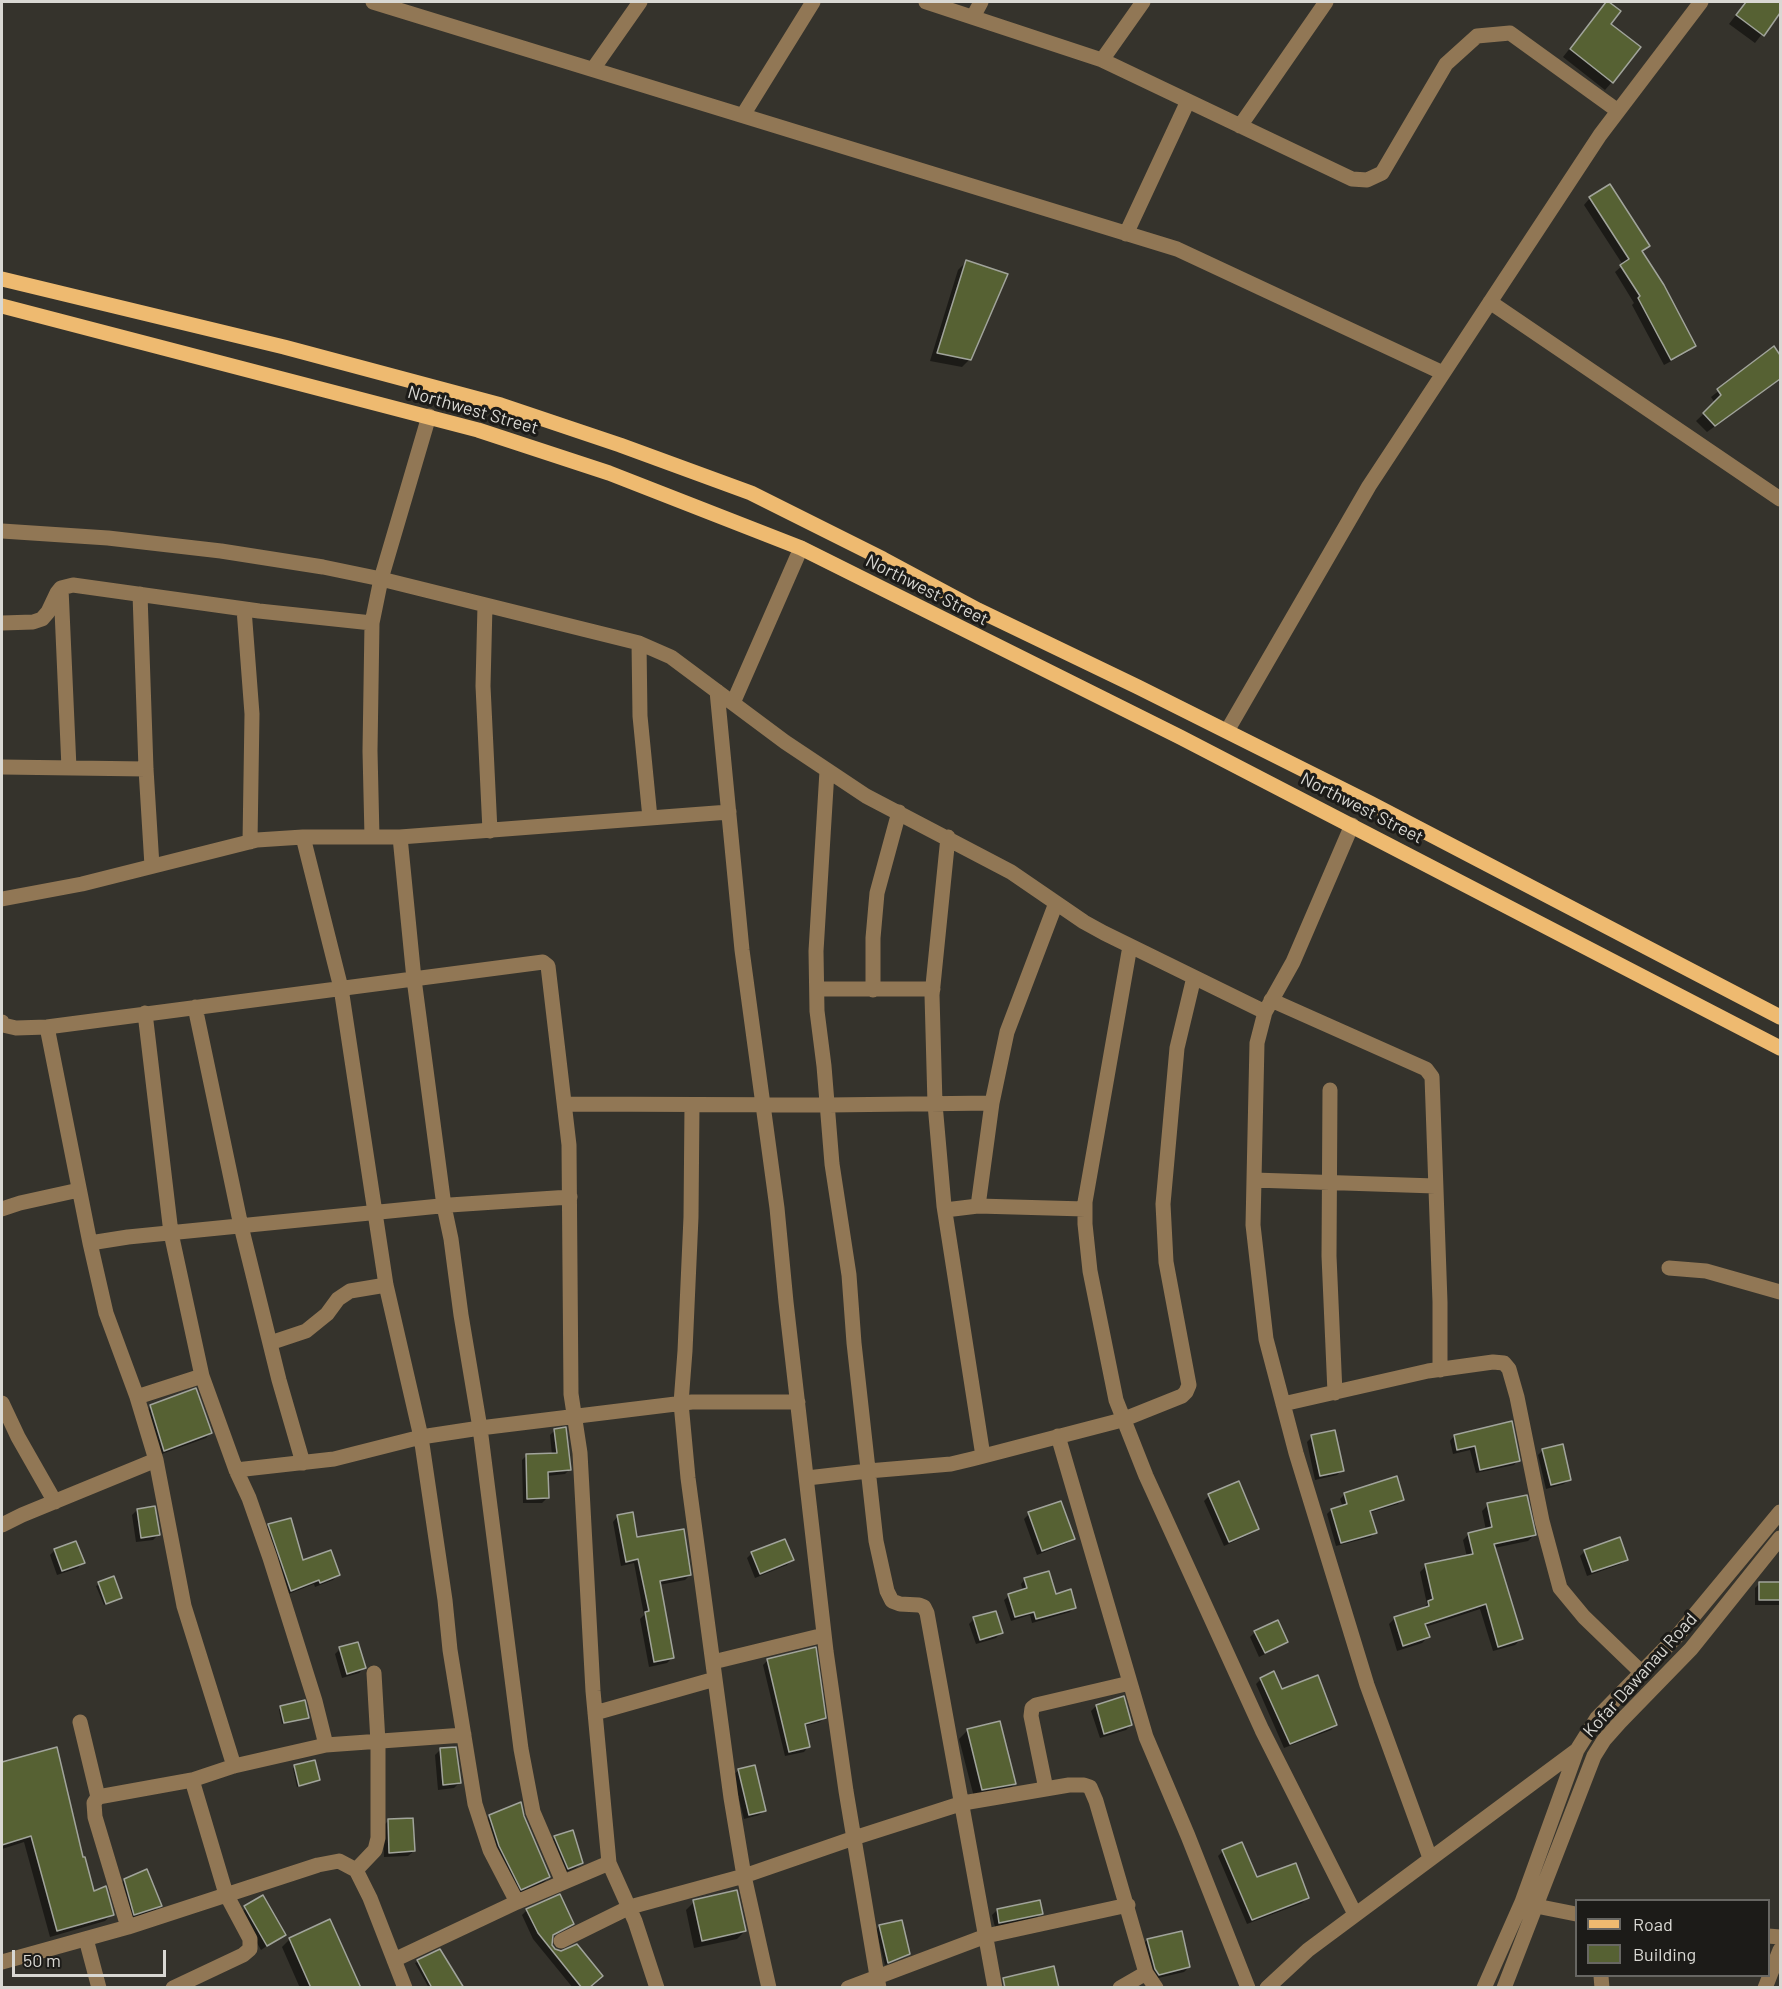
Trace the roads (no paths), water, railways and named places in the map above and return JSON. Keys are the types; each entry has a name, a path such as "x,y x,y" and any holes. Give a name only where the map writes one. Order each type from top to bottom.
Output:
{"main road":[{"name":"Northwest Street","path":"2,279 284,347 501,405 666,461 761,498 978,610 1380,808 1780,1017"},
{"name":"Northwest Street","path":"2,306 478,430 609,473 801,548 1352,825 1780,1048"}],"street":[{"path":"373,2 1177,249 1443,373"},
{"path":"593,69 640,2"},
{"path":"743,115 813,2"},
{"path":"926,2 1102,60 1352,179 1367,180 1382,173 1446,64 1478,36 1510,33 1618,111"},
{"path":"973,17 981,2"},
{"path":"1102,60 1143,2"},
{"path":"1240,126 1326,2"},
{"path":"1227,731 1368,486 1600,135 1701,2"},
{"path":"1126,234 1188,101"},
{"path":"1490,302 1780,499"},
{"path":"372,837 370,751 372,623 381,579 429,416"},
{"path":"2,531 108,538 221,551 323,567 485,604 639,643 671,657 784,742 866,796 1011,872 1084,922 1194,977 1426,1069 1432,1077 1433,1089 1440,1370"},
{"path":"733,703 801,548"},
{"path":"2,623 33,622 42,619 61,588 73,585 244,609 372,623"},
{"path":"61,588 69,768"},
{"path":"140,594 152,866"},
{"path":"485,604 483,686 490,831"},
{"path":"244,609 252,714 249,842"},
{"path":"639,643 640,725 650,818"},
{"path":"717,691 742,950 777,1208 824,1635 878,1982"},
{"path":"2,767 146,769"},
{"path":"827,771 816,951 817,1011 832,1164 849,1275 876,1541 887,1591 892,1601 919,1605 924,1607 927,1613 995,1988"},
{"path":"2,899 82,884 249,842 303,837 400,837 729,812"},
{"path":"873,990 873,938 878,893 899,812"},
{"path":"1352,825 1293,962 1268,1006 1256,1053 1253,1225 1260,1305 1266,1339 1283,1404 1367,1685 1430,1858"},
{"path":"303,837 341,988 386,1285 421,1437 474,1804 490,1850 517,1902"},
{"path":"400,837 414,979 444,1206 480,1428 504,1626 529,1797 540,1831 563,1882"},
{"path":"948,837 933,989 935,1104 945,1210 983,1456"},
{"path":"978,1206 992,1103 1007,1032 1056,903"},
{"path":"1130,946 1085,1209 1090,1271 1116,1400 1122,1420 1262,1730 1355,1914"},
{"path":"2,1022 3,1025 16,1028 47,1027 543,962 548,966 569,1145 571,1395 580,1454 595,1713 609,1863 630,1907 657,1988"},
{"path":"807,1478 951,1464 1122,1420 1182,1396 1186,1392 1189,1385 1166,1262 1163,1204 1177,1048 1194,977"},
{"path":"817,989 933,989"},
{"path":"195,1007 242,1226 270,1343 303,1463"},
{"path":"145,1013 171,1233 202,1376 270,1558 315,1701 326,1745"},
{"path":"47,1027 106,1313 137,1397 156,1460 184,1606 234,1766"},
{"path":"1330,1090 1329,1256 1335,1393"},
{"path":"565,1104 992,1103"},
{"path":"692,1105 691,1217 686,1351 681,1403 688,1478 744,1876 769,1988"},
{"path":"1254,1180 1435,1186"},
{"path":"2,1209 80,1190"},
{"path":"90,1244 171,1233 444,1206 570,1197"},
{"path":"945,1210 978,1206 1085,1209"},
{"path":"1669,1268 1706,1271 1780,1292"},
{"path":"270,1343 306,1331 327,1314 338,1299 350,1291 386,1285"},
{"path":"1283,1404 1440,1370 1493,1362 1504,1363 1509,1369 1517,1396 1542,1521 1560,1588 1584,1617 1641,1672"},
{"path":"137,1397 202,1376"},
{"path":"236,1470 334,1458 421,1437 480,1428 681,1403 798,1402"},
{"path":"2,1403 18,1437 55,1502"},
{"path":"1058,1436 1146,1737 1248,1988"},
{"path":"2,1525 156,1460"},
{"path":"1267,1988 1308,1950 1577,1749 1597,1718 1677,1636 1780,1512"},
{"name":"Kofar Dawanau Road","path":"1504,1988 1594,1756 1620,1722 1691,1649 1780,1538"},
{"path":"713,1662 824,1635"},
{"path":"1677,1636 1691,1649"},
{"path":"356,1870 375,1850 378,1838 378,1742 374,1673"},
{"path":"595,1713 715,1679"},
{"path":"1047,1789 1031,1716 1032,1708 1036,1705 1130,1683"},
{"path":"80,1722 98,1797"},
{"path":"128,1927 95,1817 94,1803 98,1797 192,1780 234,1766 326,1745 464,1736"},
{"name":"Kofar Dawanau Road","path":"1484,1988 1522,1902 1577,1749"},
{"path":"173,1988 243,1955 250,1948 250,1939 226,1894 192,1780"},
{"path":"561,1941 630,1907 744,1876 963,1803 1069,1785 1084,1785 1090,1787 1096,1801 1146,1973 1156,1988"},
{"path":"2,1962 128,1927 318,1865 339,1861 356,1870 370,1898 394,1960 399,1985"},
{"path":"394,1960 517,1902 609,1863"},
{"path":"848,1988 878,1982 986,1936 1128,1905"},
{"path":"1536,1906 1575,1914"},
{"path":"86,1939 99,1988"},
{"path":"1770,1975 1780,1950"},
{"path":"1120,1988 1146,1973"}]}
